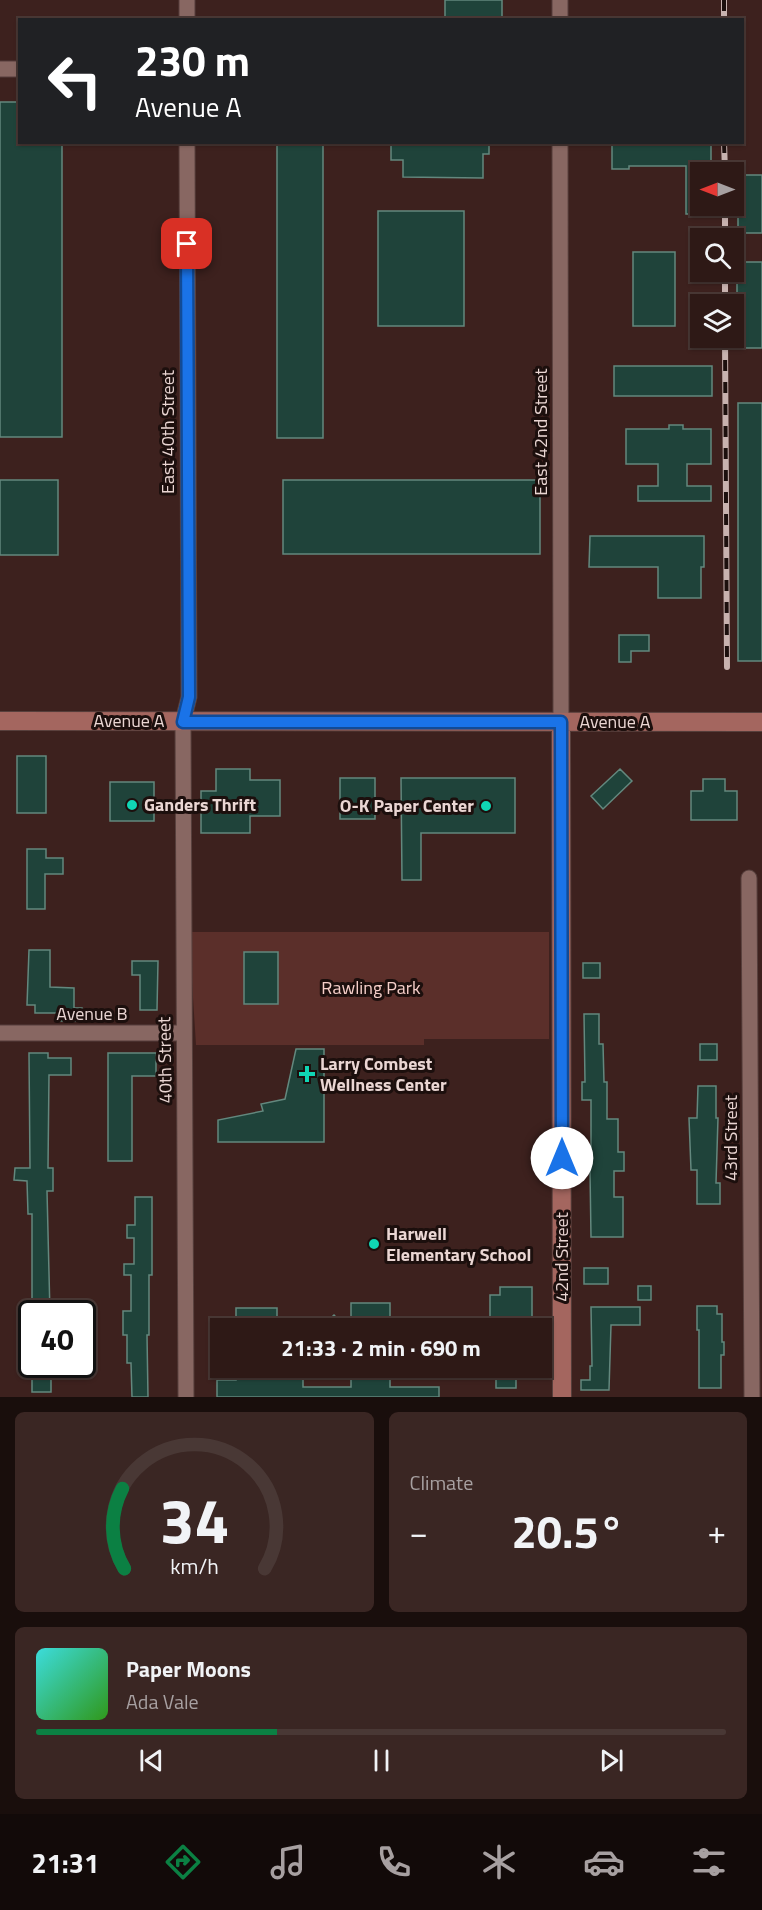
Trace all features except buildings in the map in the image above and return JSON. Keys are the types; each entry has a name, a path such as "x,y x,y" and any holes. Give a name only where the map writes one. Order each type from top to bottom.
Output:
{"main road":[{"name":"Avenue A","path":"0,721 762,722"},
{"name":"42nd Street","path":"561,722 562,1397"}],"street":[{"path":"187,0 187,18"},
{"path":"560,0 560,18"},
{"path":"0,69 18,69"},
{"name":"East 40th Street","path":"183,722 189,697 187,144"},
{"name":"East 42nd Street","path":"560,144 561,722"},
{"name":"40th Street","path":"183,722 186,1397"},
{"name":"43rd Street","path":"749,878 752,1397"},
{"name":"Avenue B","path":"0,1033 184,1033"}],"green space":[{"name":"Rawling Park","path":"192,932 549,932 549,1039 424,1039 424,1045 196,1045"}],"railway":[{"path":"724,0 724,18"},
{"path":"724,144 725,162"},
{"path":"725,216 725,228"},
{"path":"725,282 725,294"},
{"path":"725,348 727,667"}],"place":[{"name":"Ganders Thrift","path":"132,805"},
{"name":"O-K Paper Center","path":"486,806"},
{"name":"Larry Combest Wellness Center","path":"307,1074"},
{"name":"Harwell Elementary School","path":"374,1244"}],"route":[{"path":"187,244 189,697 183,722 561,722 562,1158"}]}
